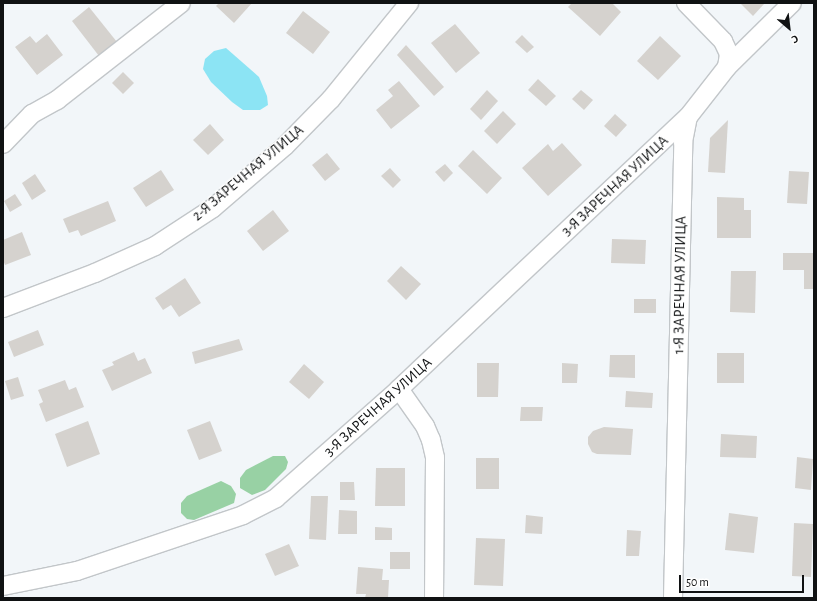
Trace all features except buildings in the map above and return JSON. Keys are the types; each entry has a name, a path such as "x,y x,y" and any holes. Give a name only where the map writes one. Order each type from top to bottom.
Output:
{"street":[{"path":"3,144 32,114 58,100 181,3"},
{"name":"2-Я ЗАРЕЧНАЯ УЛИЦА","path":"3,308 95,273 155,246 213,208 285,146 331,99 409,3"},
{"path":"686,3 722,41 729,54 727,67"},
{"path":"727,67 792,3"},
{"name":"1-Я ЗАРЕЧНАЯ УЛИЦА","path":"673,598 684,142 688,117 727,67"},
{"name":"3-Я ЗАРЕЧНАЯ УЛИЦА","path":"3,586 77,571 235,518 260,508 276,498 399,389 688,117"},
{"path":"399,389 425,426 431,440 435,458 434,598"}],"green space":[{"path":"273,456 285,456 288,462 286,469 265,490 252,495 240,488 240,478 246,470"},
{"path":"221,481 231,486 236,494 234,503 194,520 187,519 181,513 181,503 187,496"}],"water":[{"path":"226,48 259,77 267,96 268,105 260,110 243,110 232,102 211,82 203,69 205,59 214,51"}]}
